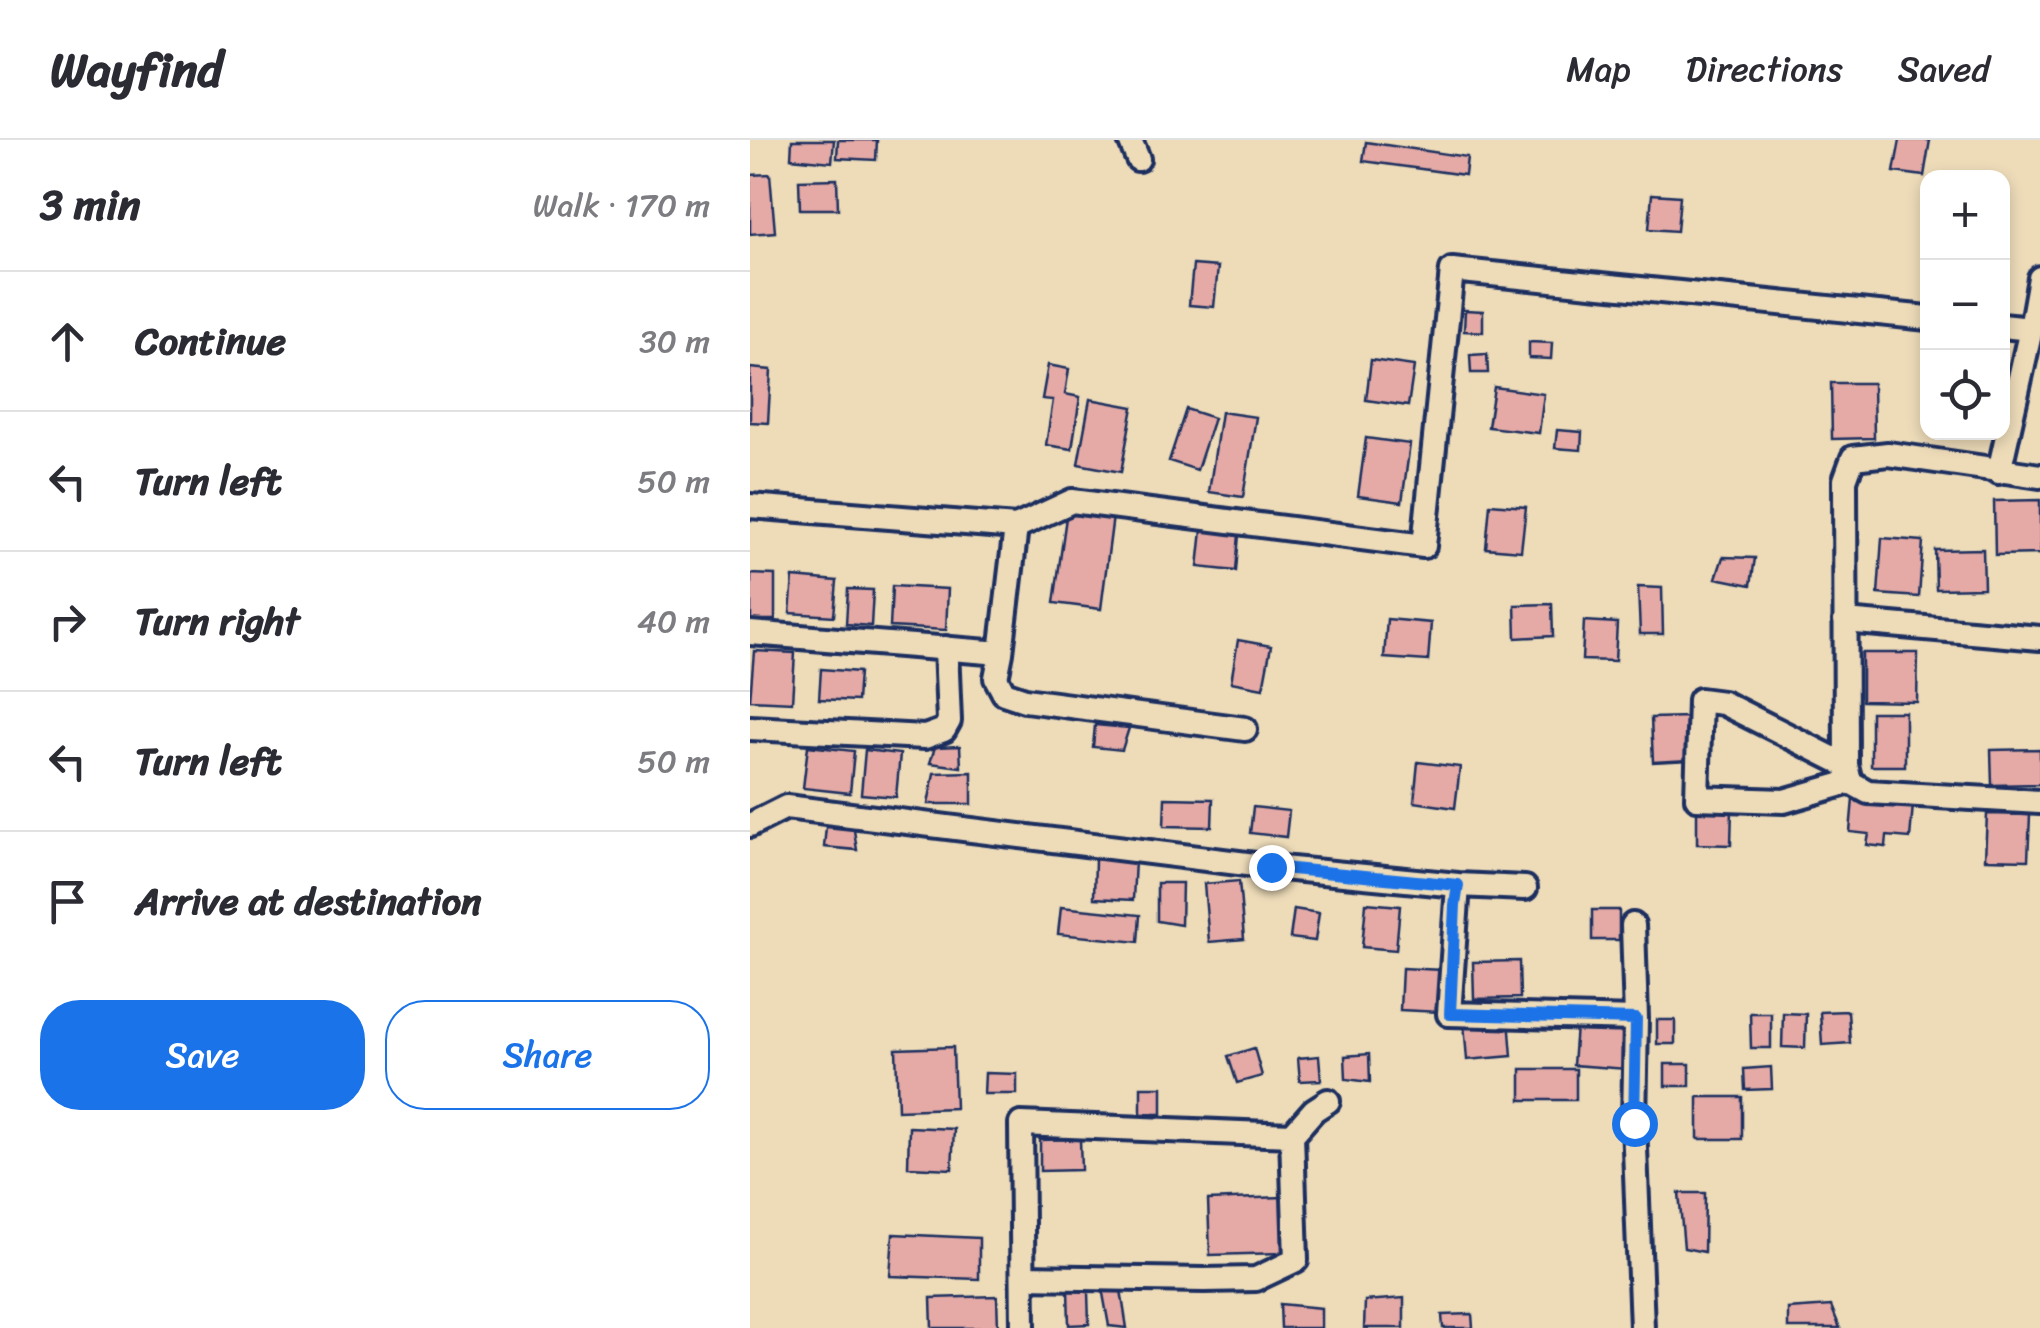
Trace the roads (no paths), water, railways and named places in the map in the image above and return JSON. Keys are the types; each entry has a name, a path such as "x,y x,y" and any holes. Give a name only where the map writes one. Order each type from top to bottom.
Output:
{"street":[{"path":"750,506 1016,527 1072,501 1424,546 1452,270 1920,317"},
{"path":"2000,472 2033,354 2031,329 2040,278"},
{"path":"2010,327 2031,329"},
{"path":"1848,774 1845,480 1853,458 1888,454 2040,476"},
{"path":"1016,527 996,678 1004,693 1025,700 1245,730"},
{"path":"1845,620 2040,638"},
{"path":"750,633 1001,653"},
{"path":"750,728 925,736 944,730 949,721 946,648"},
{"path":"1848,774 1784,801 1697,798 1700,700 1724,703 1848,774 1868,792 2040,802"},
{"path":"750,825 786,806 1271,867 1525,888"},
{"path":"1458,885 1450,1014 1636,1019"},
{"path":"1633,925 1634,1123 1642,1328"},
{"path":"1023,1277 1256,1278 1296,1260 1292,1135 1314,1110 1328,1101"},
{"path":"1023,1328 1021,1124 1292,1135"}]}
